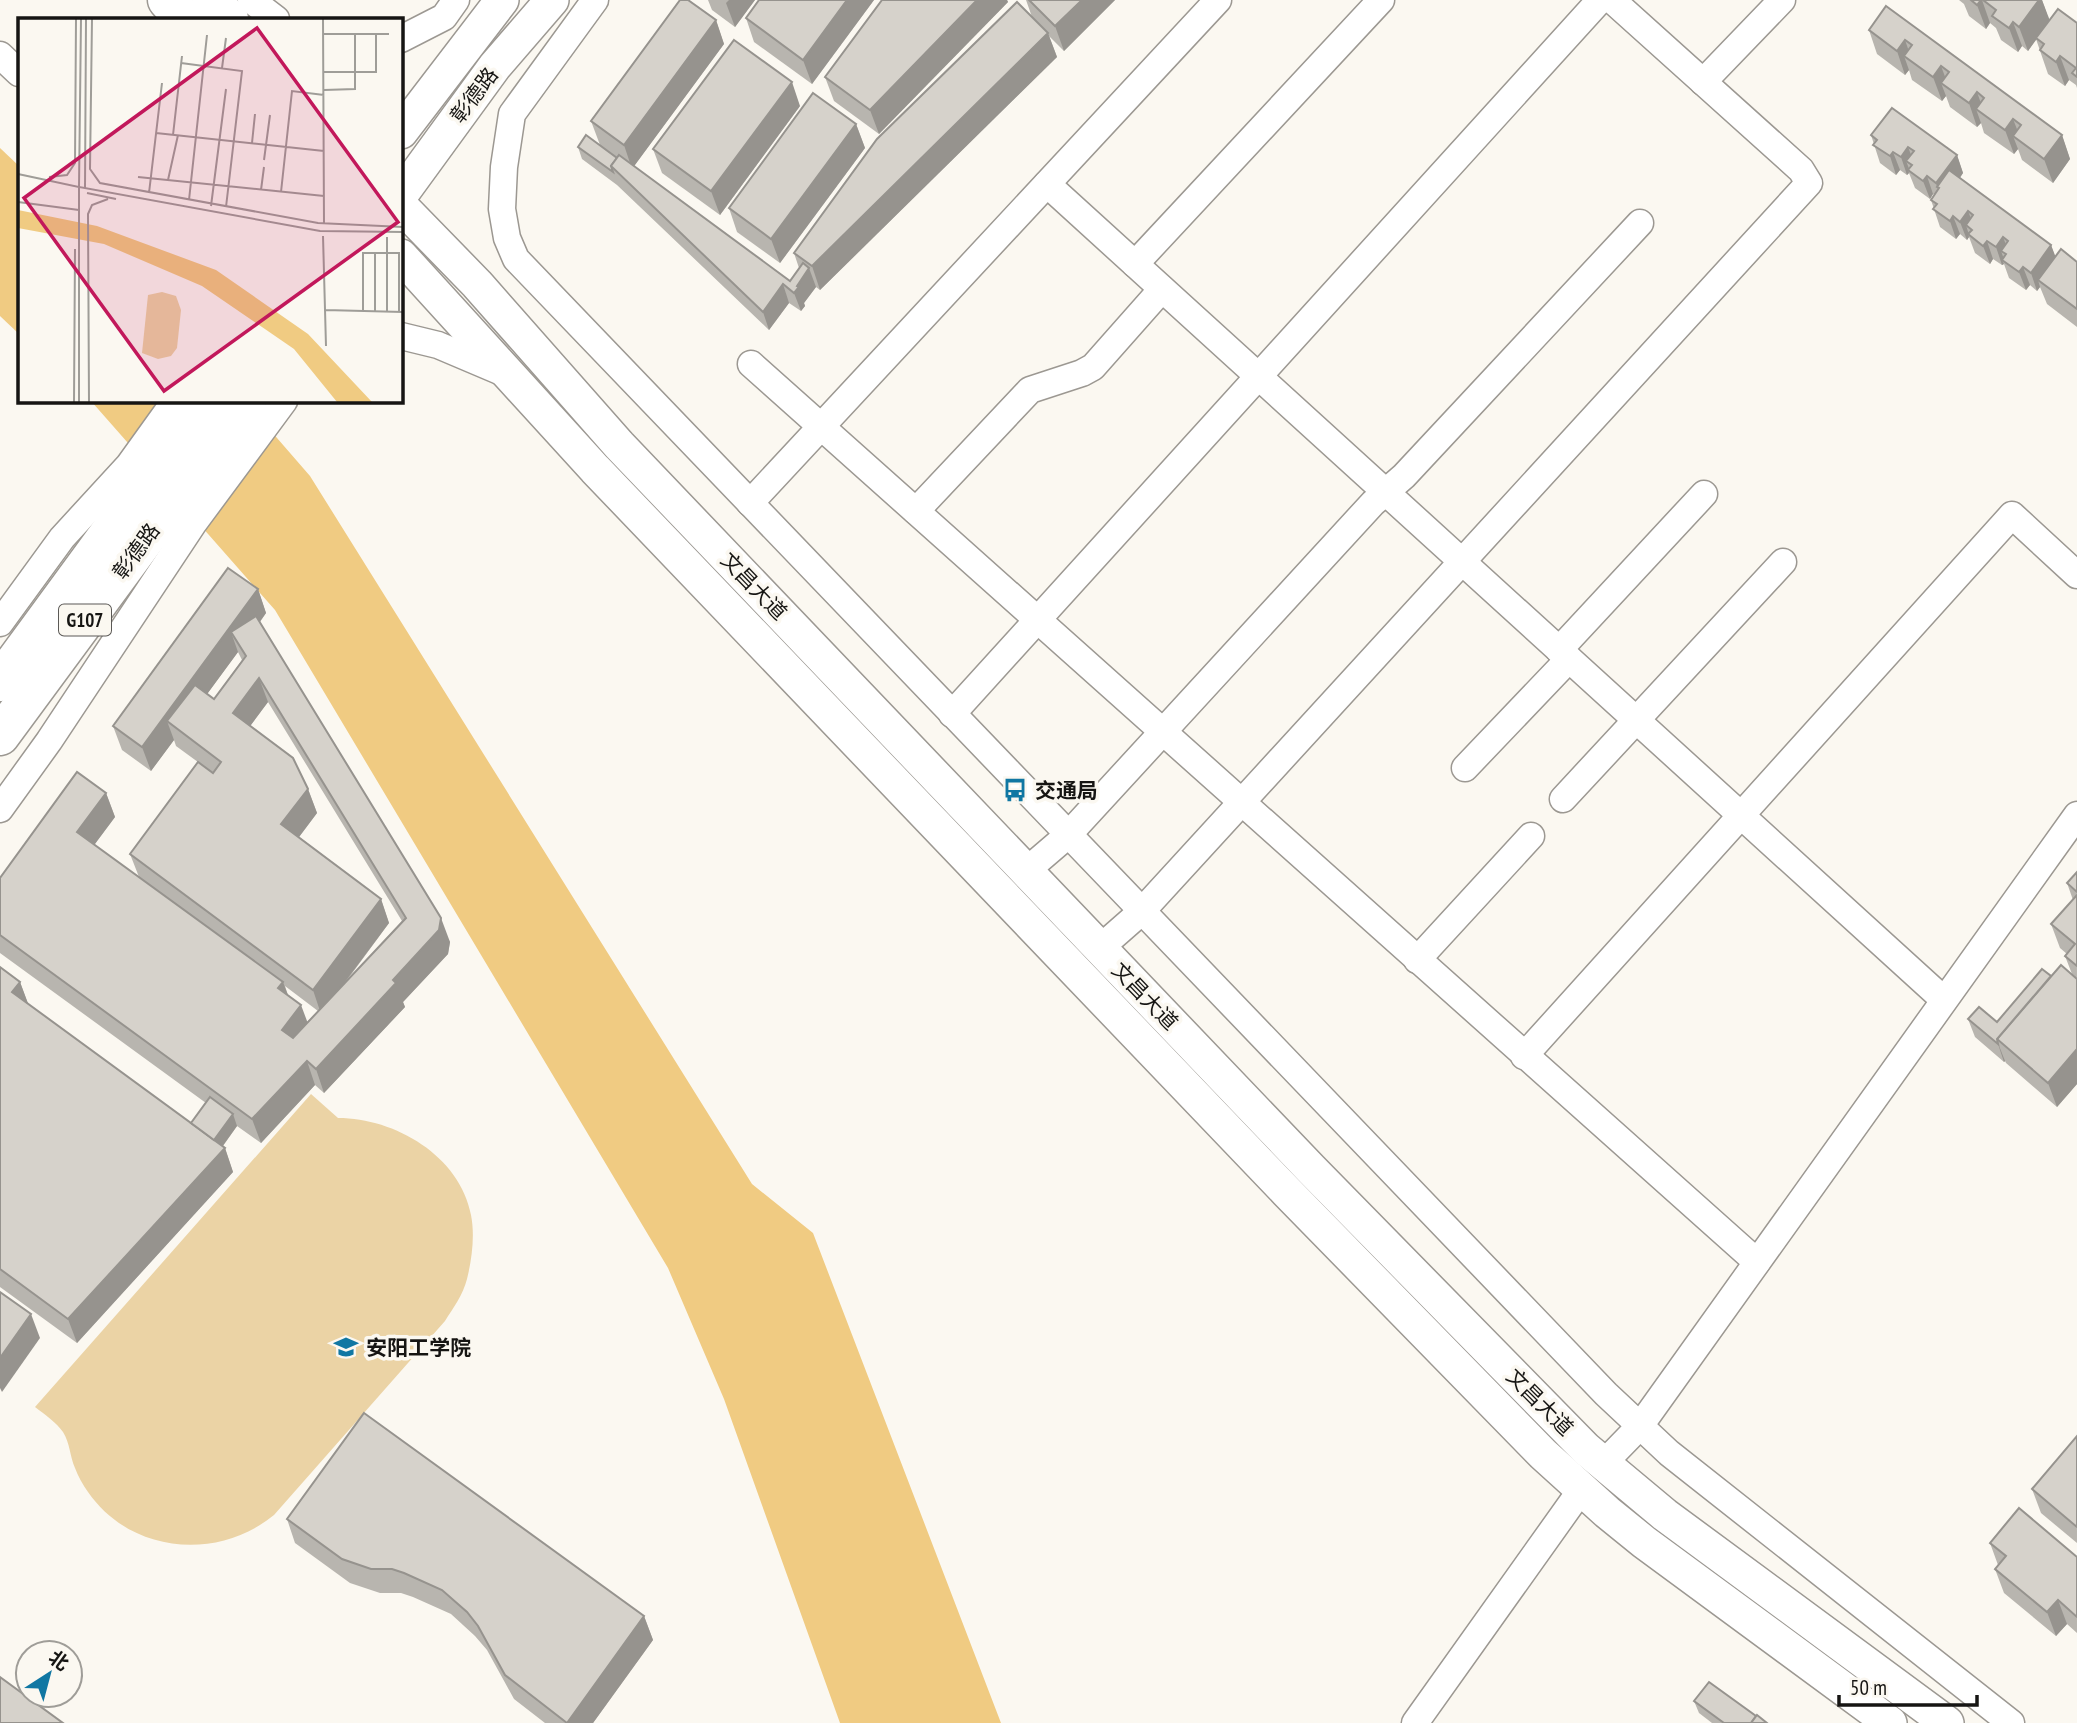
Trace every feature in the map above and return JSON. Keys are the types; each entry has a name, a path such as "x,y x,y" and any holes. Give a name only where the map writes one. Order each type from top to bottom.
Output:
{"highway":[{"path":"167,0 183,18"},
{"path":"211,0 228,18"},
{"name":"彰德路","path":"0,736 159,495 206,402"},
{"name":"彰德路","path":"0,682 159,495 246,402"}],"main road":[{"name":"彰德路","path":"402,131 502,0"},
{"name":"彰德路","path":"402,194 495,66 552,0"},
{"name":"文昌大道","path":"402,207 477,284 619,445 1311,1169 1567,1430 1665,1515 1947,1723"},
{"name":"文昌大道","path":"402,257 624,499 1224,1127 1543,1454 1581,1490 1644,1542 1890,1723"}],"street":[{"path":"251,0 275,18"},
{"path":"402,38 444,17 456,0"},
{"path":"596,0 512,114 502,199 507,238 516,259 1141,912 1640,1426 1669,1453 2011,1723"},
{"path":"750,503 1218,0"},
{"path":"1135,264 1381,0"},
{"path":"952,714 1600,0"},
{"path":"1100,948 1141,912 1809,183 1801,170 1612,0"},
{"path":"1703,82 1782,0"},
{"path":"0,55 18,72"},
{"path":"1047,184 1944,1000"},
{"path":"1026,871 1068,835 1373,503 1404,476 1640,223"},
{"path":"916,511 1030,390 1093,367 1162,289"},
{"path":"402,336 438,345 511,375"},
{"path":"751,364 1757,1262"},
{"path":"0,809 49,741 159,495 175,402"},
{"path":"0,623 62,538 159,495 283,402"},
{"path":"1465,768 1704,494"},
{"path":"1524,1056 2012,515 2077,575"},
{"path":"1563,799 1783,562"},
{"path":"1603,1464 1640,1426 2077,815"},
{"path":"1417,960 1531,836"},
{"path":"1415,1723 1581,1490"}],"shaded area":[{"path":"0,148 18,165 18,333 0,316"},
{"path":"92,402 246,402 310,476 752,1184 813,1233 1001,1723 840,1723 724,1399 668,1268 275,610"},
{"path":"311,1094 338,1118 381,1125 422,1144 454,1175 464,1194 472,1223 472,1255 465,1285 445,1321 274,1515 252,1530 227,1540 176,1544 151,1539 127,1528 106,1513 81,1480 63,1432 35,1407"}],"building":[{"path":"680,0 688,0 716,20 624,145 591,121"},
{"path":"759,0 847,0 803,60 746,18"},
{"path":"882,0 977,0 870,110 825,77"},
{"path":"1029,0 1082,0 1055,26"},
{"path":"1983,0 2039,0 2019,27 2013,22 2009,28 1992,16 1996,10"},
{"path":"1017,2 1048,33 812,266 794,253 877,139"},
{"path":"1886,6 2062,135 2044,159 2013,136 2021,125 2013,119 2005,130 1976,109 1984,98 1977,92 1969,103 1941,83 1949,72 1941,66 1933,77 1904,56 1912,45 1905,40 1897,51 1869,30"},
{"path":"2058,9 2077,23 2077,77 2072,73 2076,68 2060,56 2056,62 2040,50 2044,44 2036,38"},
{"path":"734,40 792,82 711,191 653,149"},
{"path":"813,93 856,124 771,239 729,208"},
{"path":"1892,108 1957,155 1936,183 1927,176 1923,181 1908,170 1912,165 1906,161 1914,151 1908,147 1901,157 1893,152 1890,156 1873,145 1877,140 1871,135"},
{"path":"586,135 617,158 611,166 613,172 578,147"},
{"path":"619,155 790,281 803,263 809,268 797,286 799,287 794,293 783,284 763,312 611,166"},
{"path":"1949,170 2051,245 2031,273 2023,267 2019,272 2002,260 2006,254 2001,251 2008,241 2003,237 1996,247 1987,241 1983,246 1968,234 1972,230 1966,225 1973,215 1968,211 1960,222 1953,216 1950,221 1933,209 1937,204 1931,200"},
{"path":"2061,249 2077,262 2077,309 2038,280"},
{"path":"228,568 258,589 142,747 113,726"},
{"path":"256,616 441,918 439,930 393,980 396,983 316,1069 307,1061 252,1119 0,935 0,878 77,772 106,793 77,832 283,982 278,988 301,1005 282,1030 293,1038 406,918 259,678 233,713 293,758 308,789 281,824 381,899 313,990 130,854 198,762 213,773 221,762 167,721 195,685 214,699 246,656 231,632"},
{"path":"2077,872 2077,892 2067,883"},
{"path":"2077,895 2077,966 2065,956 2075,944 2051,924"},
{"path":"2061,965 2077,979 2077,1049 2048,1083 1997,1039"},
{"path":"0,967 20,982 12,992 225,1148 68,1319 0,1269"},
{"path":"2042,969 2051,976 1997,1039 1998,1044 1968,1019 1979,1007 1997,1022"},
{"path":"210,1097 233,1114 214,1140 191,1123"},
{"path":"0,1292 31,1314 0,1358"},
{"path":"364,1413 644,1616 567,1723 505,1675 478,1626 467,1612 442,1590 392,1569 371,1569 342,1559 287,1519"},
{"path":"2077,1436 2077,1527 2032,1489"},
{"path":"2019,1508 2077,1557 2077,1617 2058,1600 2047,1612 1995,1569 2006,1556 1990,1543"},
{"path":"0,1677 14,1687 14,1709 44,1709 63,1723 0,1723"},
{"path":"1709,1682 1756,1716 1751,1723 1724,1723 1694,1701"},
{"path":"1757,1715 1767,1723 1751,1723"}],"place":[{"name":"交通局","path":"1015,790"},
{"name":"安阳工学院","path":"346,1347"}]}
